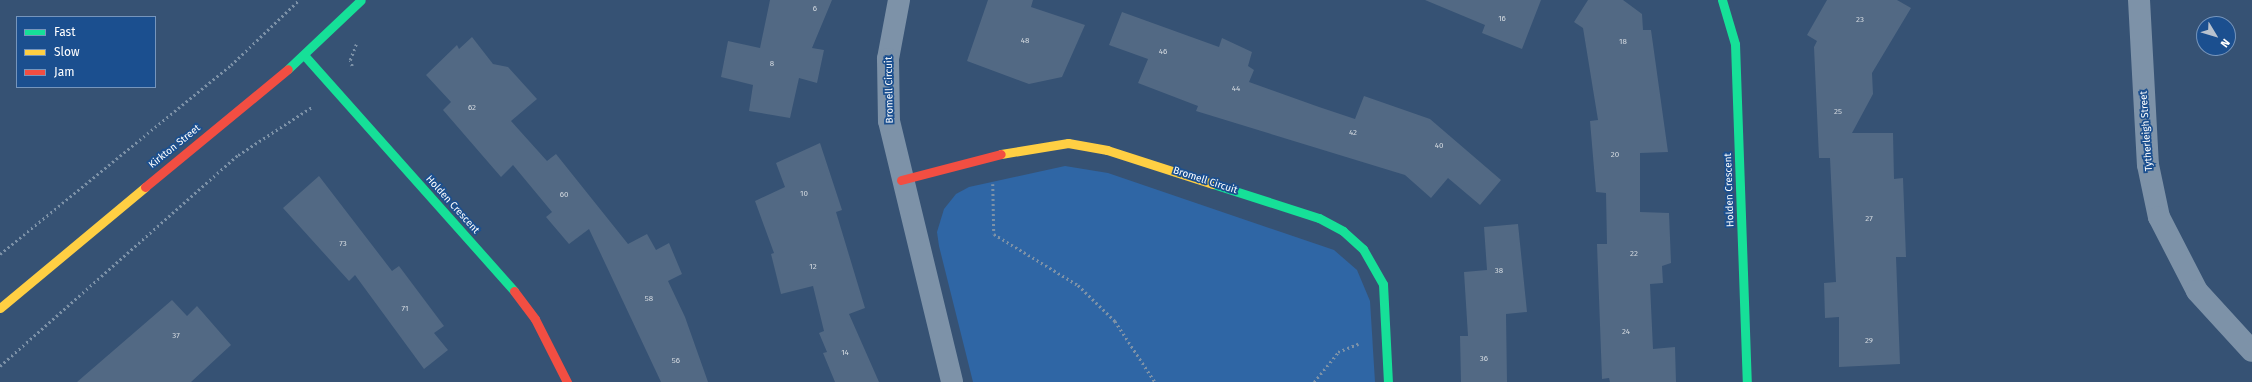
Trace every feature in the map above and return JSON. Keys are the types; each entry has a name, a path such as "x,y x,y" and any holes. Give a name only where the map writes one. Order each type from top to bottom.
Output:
{"street":[{"name":"Kirkton Street","path":"0,308 304,55 361,0"},
{"name":"Bromell Circuit","path":"899,0 888,59 889,122 901,180 952,382"},
{"name":"Holden Crescent","path":"1722,0 1735,44 1748,382"},
{"name":"Tytherleigh Street","path":"2139,0 2148,165 2159,217 2197,291 2252,350"},
{"name":"Holden Crescent","path":"304,55 517,294 535,319 567,382"},
{"name":"Bromell Circuit","path":"901,180 993,156 1068,143 1107,150 1319,218 1343,231 1363,249 1383,284 1387,333 1388,382"}],"path":[{"path":"0,254 231,65 299,0"},
{"path":"354,73 350,60 357,41"},
{"path":"0,366 238,155 310,105 319,112"},
{"path":"993,156 994,234 1078,285 1115,321 1155,382"},
{"path":"1314,382 1338,352 1387,333"}],"shaded area":[{"path":"1065,166 1108,173 1334,250 1357,270 1370,301 1375,382 973,382 939,246 937,232 944,209 956,194 969,187"}],"building":[{"path":"770,0 832,0 812,48 824,50 817,83 799,78 790,118 749,111 753,85 721,77 728,41 760,48"},
{"path":"988,0 1033,0 1031,7 1085,25 1062,77 1029,84 967,61"},
{"path":"1425,0 1541,0 1522,49 1482,33 1485,25"},
{"path":"1588,0 1623,0 1642,14 1643,30 1651,30 1668,152 1640,153 1640,212 1669,213 1671,263 1662,266 1663,283 1650,284 1653,349 1675,347 1676,382 1610,382 1609,378 1602,379 1597,244 1607,244 1606,193 1596,192 1590,121 1598,120 1583,28 1574,22"},
{"path":"1827,0 1897,0 1911,8 1872,73 1873,94 1852,133 1893,133 1894,179 1903,178 1906,257 1896,257 1900,364 1839,367 1839,317 1825,318 1824,283 1836,282 1830,158 1819,158 1814,47 1817,41 1807,35"},
{"path":"1122,12 1219,47 1222,38 1252,52 1248,66 1254,70 1249,82 1319,107 1355,119 1364,96 1430,119 1501,180 1480,205 1448,178 1431,198 1405,175 1196,111 1198,106 1138,83 1148,59 1109,45"},
{"path":"472,37 493,64 508,67 537,99 511,121 547,161 556,154 628,244 647,234 656,250 669,243 682,274 668,281 685,317 708,382 661,382 589,229 569,244 546,217 552,212 513,165 501,177 443,110 451,102 426,75 457,45 459,49"},
{"path":"820,143 842,210 836,212 865,308 849,314 879,382 835,382 823,353 827,352 819,333 824,331 813,286 781,294 771,254 774,253 755,201 785,187 776,163"},
{"path":"319,176 392,271 399,266 444,326 434,333 448,350 424,369 355,275 349,281 283,208"},
{"path":"1518,224 1527,312 1506,314 1507,382 1461,382 1460,336 1468,336 1464,272 1487,270 1484,227"},
{"path":"172,300 187,316 197,306 231,345 191,382 77,382"}],"traffic: fast":[{"path":"288,69 361,0"},
{"path":"1722,0 1735,44 1747,382"},
{"path":"304,55 514,291"},
{"path":"1213,184 1319,218 1343,231 1363,249 1383,284 1388,382"}],"traffic: slow":[{"path":"1001,154 1068,143 1107,150 1213,184"},
{"path":"0,308 145,187"}],"traffic: jam":[{"path":"145,187 288,69"},
{"path":"901,180 1001,154"},
{"path":"514,291 535,319 567,382"}]}
